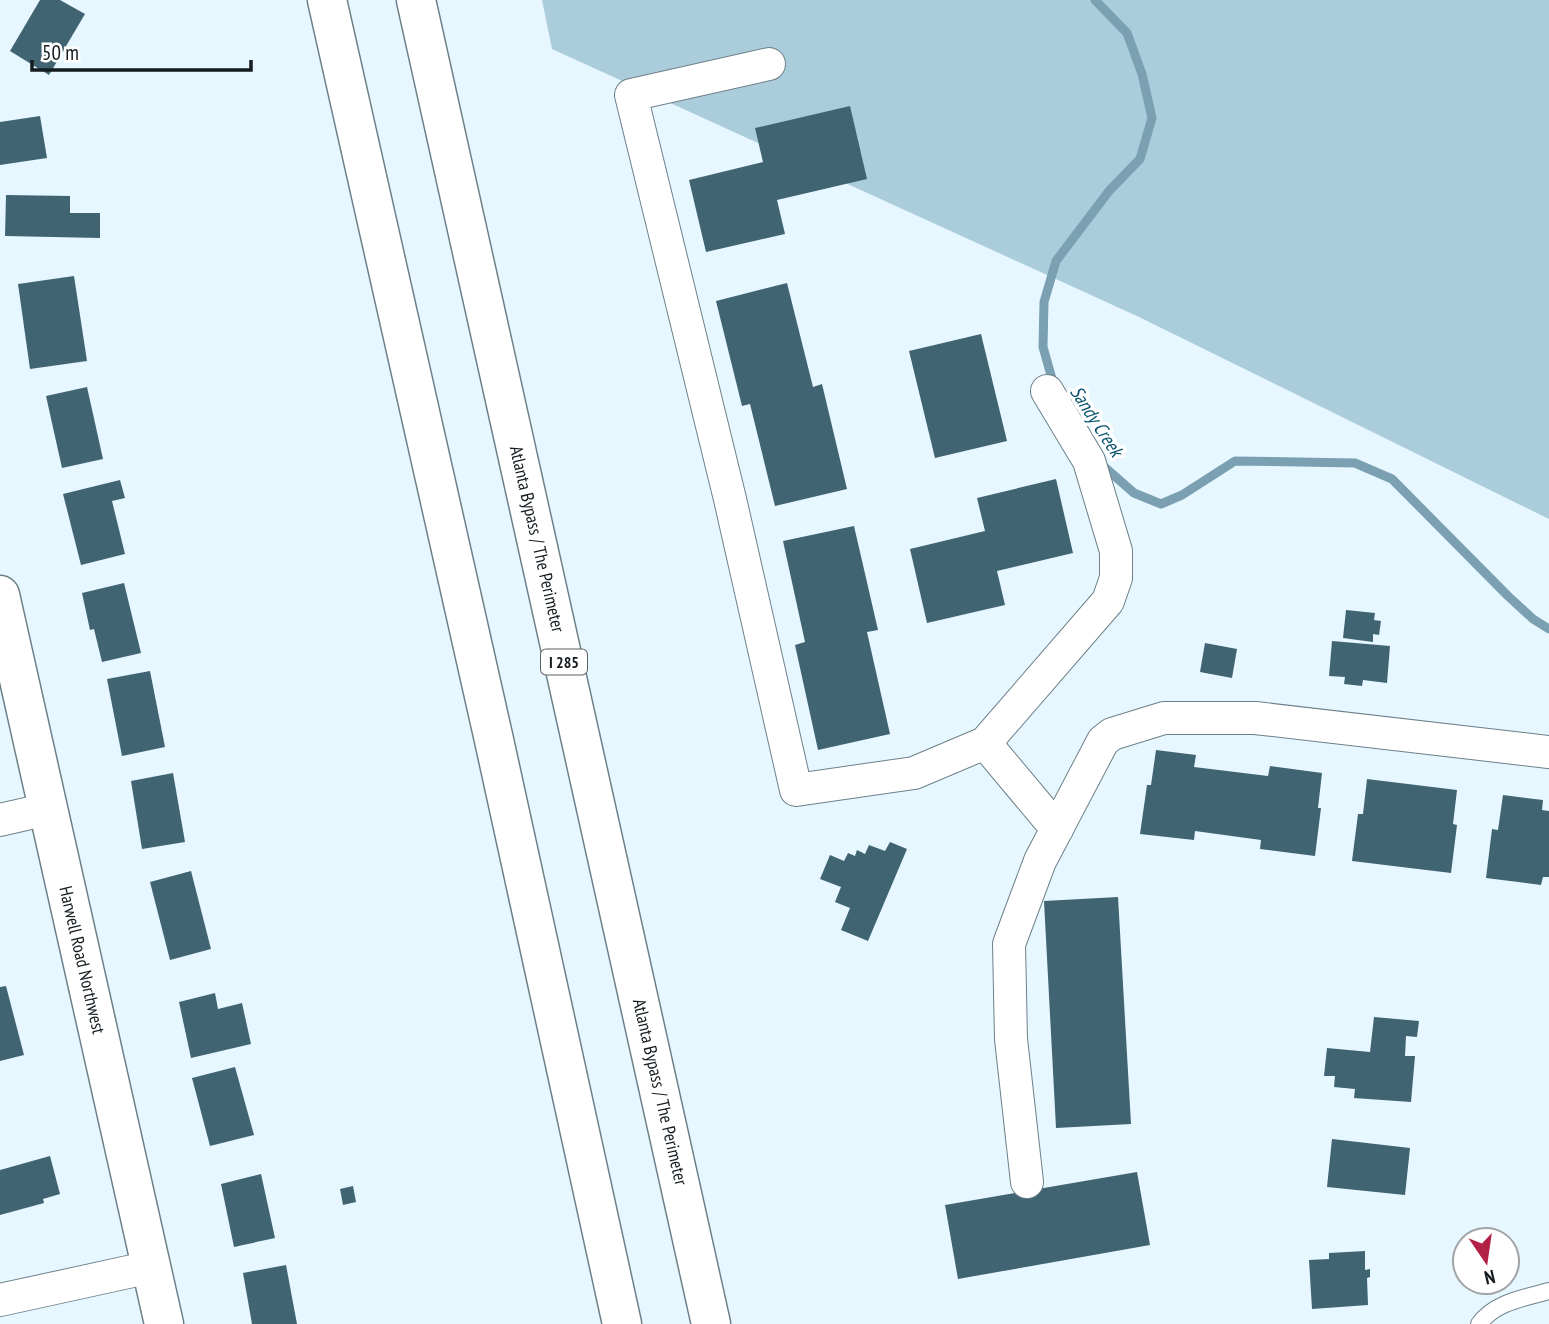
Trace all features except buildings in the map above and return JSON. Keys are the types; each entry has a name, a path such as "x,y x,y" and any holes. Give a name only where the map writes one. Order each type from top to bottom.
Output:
{"main road":[{"path":"327,0 622,1324"},
{"name":"Atlanta Bypass / The Perimeter","path":"416,0 711,1324"},
{"name":"Harwell Road Northwest","path":"0,595 164,1324"}],"street":[{"path":"768,64 631,95 727,485 796,790 914,773 985,743 1108,601 1116,578 1116,551 1089,461 1047,391"},
{"path":"1027,1182 1011,1039 1009,944 1040,861 1103,741 1112,734 1164,718 1255,718 1549,752"},
{"path":"985,743 1057,829"},
{"path":"0,820 48,809"},
{"path":"0,1300 151,1267"}],"lane":[{"path":"1479,1324 1489,1312 1510,1302 1549,1291"}],"shaded area":[{"path":"542,0 1549,0 1549,519 1139,317 552,49"}],"waterway":[{"name":"Sandy Creek","path":"1054,386 1043,347 1044,302 1056,261 1109,191 1140,159 1152,118 1142,74 1127,33 1095,0"},
{"name":"Sandy Creek","path":"1101,464 1134,493 1161,504 1182,495 1235,461 1355,463 1392,479 1508,596 1533,619 1549,629"}]}
